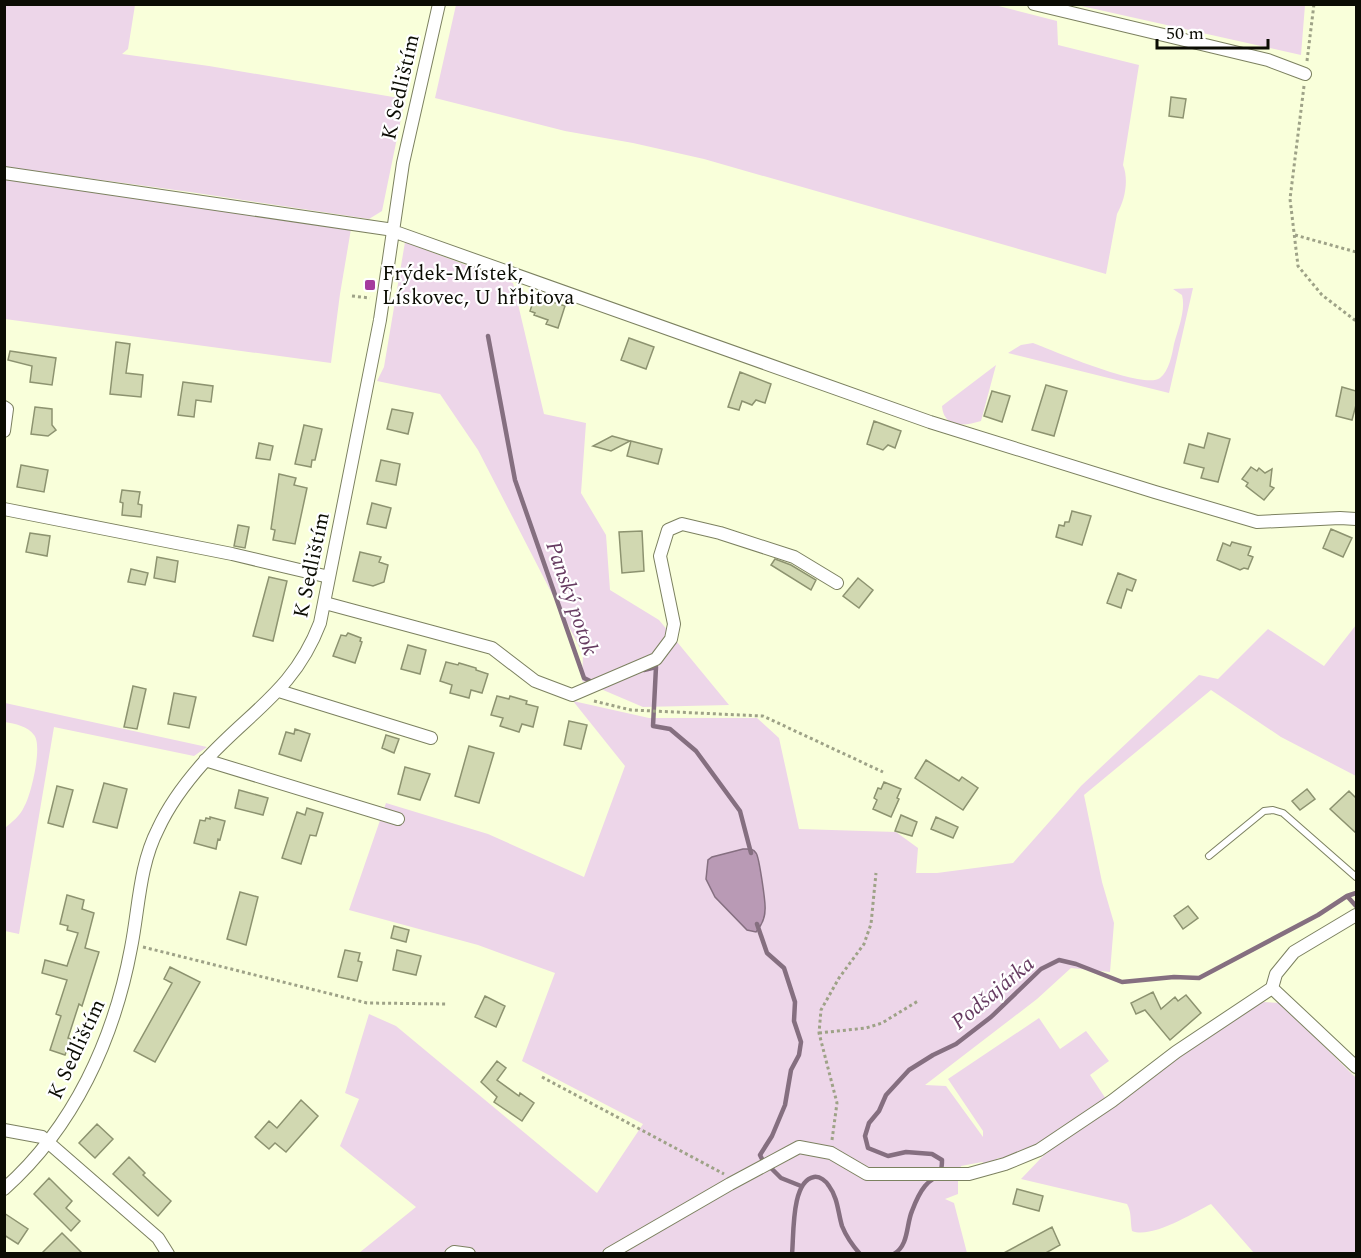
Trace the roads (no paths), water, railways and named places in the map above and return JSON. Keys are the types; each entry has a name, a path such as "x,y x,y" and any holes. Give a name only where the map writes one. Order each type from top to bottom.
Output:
{"street":[{"name":"K Sedlištím","path":"4,1189 28,1168 48,1142 76,1100 106,1038 120,1001 145,864 152,843 169,809 206,760 279,691 312,641 325,603 383,300 409,131 439,4"},
{"path":"1034,4 1268,60 1305,74"},
{"path":"4,173 392,231 930,422 1166,496 1257,522 1356,519"},
{"path":"4,406 6,410 4,430"},
{"path":"4,509 232,554 329,577"},
{"path":"325,603 492,648 535,681 572,695 657,660 671,639 674,624 660,556 668,530 682,524 720,533 794,557 837,583"},
{"path":"279,691 431,738"},
{"path":"206,760 398,819"},
{"path":"609,1254 736,1181 799,1148 831,1154 867,1174 969,1174 990,1169 1039,1150 1112,1101 1176,1052 1272,988 1276,974 1294,952 1356,915"},
{"path":"1272,988 1356,1067"},
{"path":"4,1130 42,1137 158,1238 168,1254"},
{"path":"451,1254 454,1252 469,1254"}],"lane":[{"path":"1209,856 1264,812 1273,810 1283,813 1356,877"}],"waterway":[{"name":"Panský potok","path":"488,336 515,480 584,678 592,682"},
{"name":"Panský potok","path":"644,670 656,667 653,726 670,729 696,751 740,811 751,853"},
{"name":"Podšajárka","path":"894,1254 905,1240 910,1216 919,1194 939,1174 942,1166 942,1160 932,1154 906,1152 888,1156 868,1148 865,1136 869,1123 879,1111 886,1095 909,1070 956,1044 991,1017 1041,969 1059,960 1076,964 1122,982 1174,977 1199,978 1356,893"},
{"name":"Panský potok","path":"1347,896 1356,906"},
{"name":"Panský potok","path":"757,924 767,953 784,968 795,1002 794,1021 801,1042 799,1055 791,1070 785,1105 772,1136 760,1155 762,1159"},
{"name":"Panský potok","path":"771,1168 781,1178 801,1186"},
{"name":"Podšajárka","path":"792,1254 797,1198 801,1188 814,1177 821,1178 828,1184 836,1201 844,1230 860,1254"}],"place":[{"name":"Frýdek-Místek, Lískovec, U hřbitova","path":"370,285"}]}
